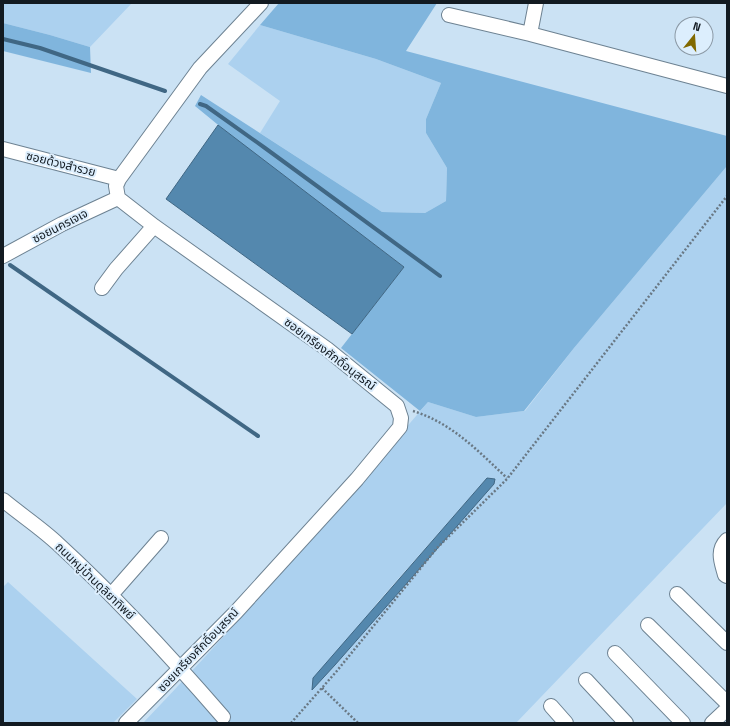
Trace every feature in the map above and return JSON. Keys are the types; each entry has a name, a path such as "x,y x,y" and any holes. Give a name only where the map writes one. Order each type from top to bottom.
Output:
{"street":[{"path":"118,198 116,186 119,179 200,68 261,3"},
{"path":"530,34 536,3"},
{"path":"449,15 530,34 727,86"},
{"name":"ซอยด้วงสำรวย","path":"3,150 119,179"},
{"name":"ซอยเกรียงศักดิ์อนุสรณ์","path":"118,198 154,226 327,349 397,406 401,418 400,427 352,485 236,612 126,723"},
{"name":"ซอยนครเจเจ","path":"3,256 62,224 118,198"},
{"path":"102,288 116,269 154,226"},
{"name":"ถนนหมู่บ้านดุลิยาทิพย์","path":"3,500 57,543 111,594 181,669 223,717"},
{"path":"111,594 161,538"},
{"path":"727,540 724,543 720,555 727,576"},
{"path":"677,594 727,643"},
{"path":"648,625 727,703"},
{"path":"615,653 683,723"},
{"path":"586,680 626,723"},
{"path":"551,706 566,723"},
{"path":"712,723 727,709"}],"path":[{"path":"291,723 322,688 437,548 507,479 727,196"},
{"path":"397,406 429,416 466,439 507,479"},
{"path":"322,688 358,723"}],"shaded area":[{"path":"3,3 132,3 90,47 3,23"},
{"path":"279,3 437,3 406,51 727,136 727,166 574,348 524,411 476,417 428,402 420,411 341,348 404,267 239,142 195,106 201,95 382,212 425,213 446,201 447,168 426,133 426,119 441,83 376,59 260,25"},
{"path":"3,23 90,47 91,73 3,51"},
{"path":"260,25 376,59 441,83 426,119 426,133 447,168 446,201 425,213 382,212 260,133 280,101 228,64"},
{"path":"218,125 404,267 352,334 166,199"},
{"path":"727,166 727,503 516,723 143,723 252,605 428,402 476,417 525,411 574,348","holes":["487,478 495,479 494,484 312,690 377,603"]},
{"path":"487,478 495,479 494,484 312,690 313,678"},
{"path":"8,582 137,699 113,723 3,723 3,587"}],"waterway":[{"path":"3,39 40,48 165,91"},
{"path":"200,104 206,106 265,148 440,276"},
{"path":"10,265 258,436"}]}
